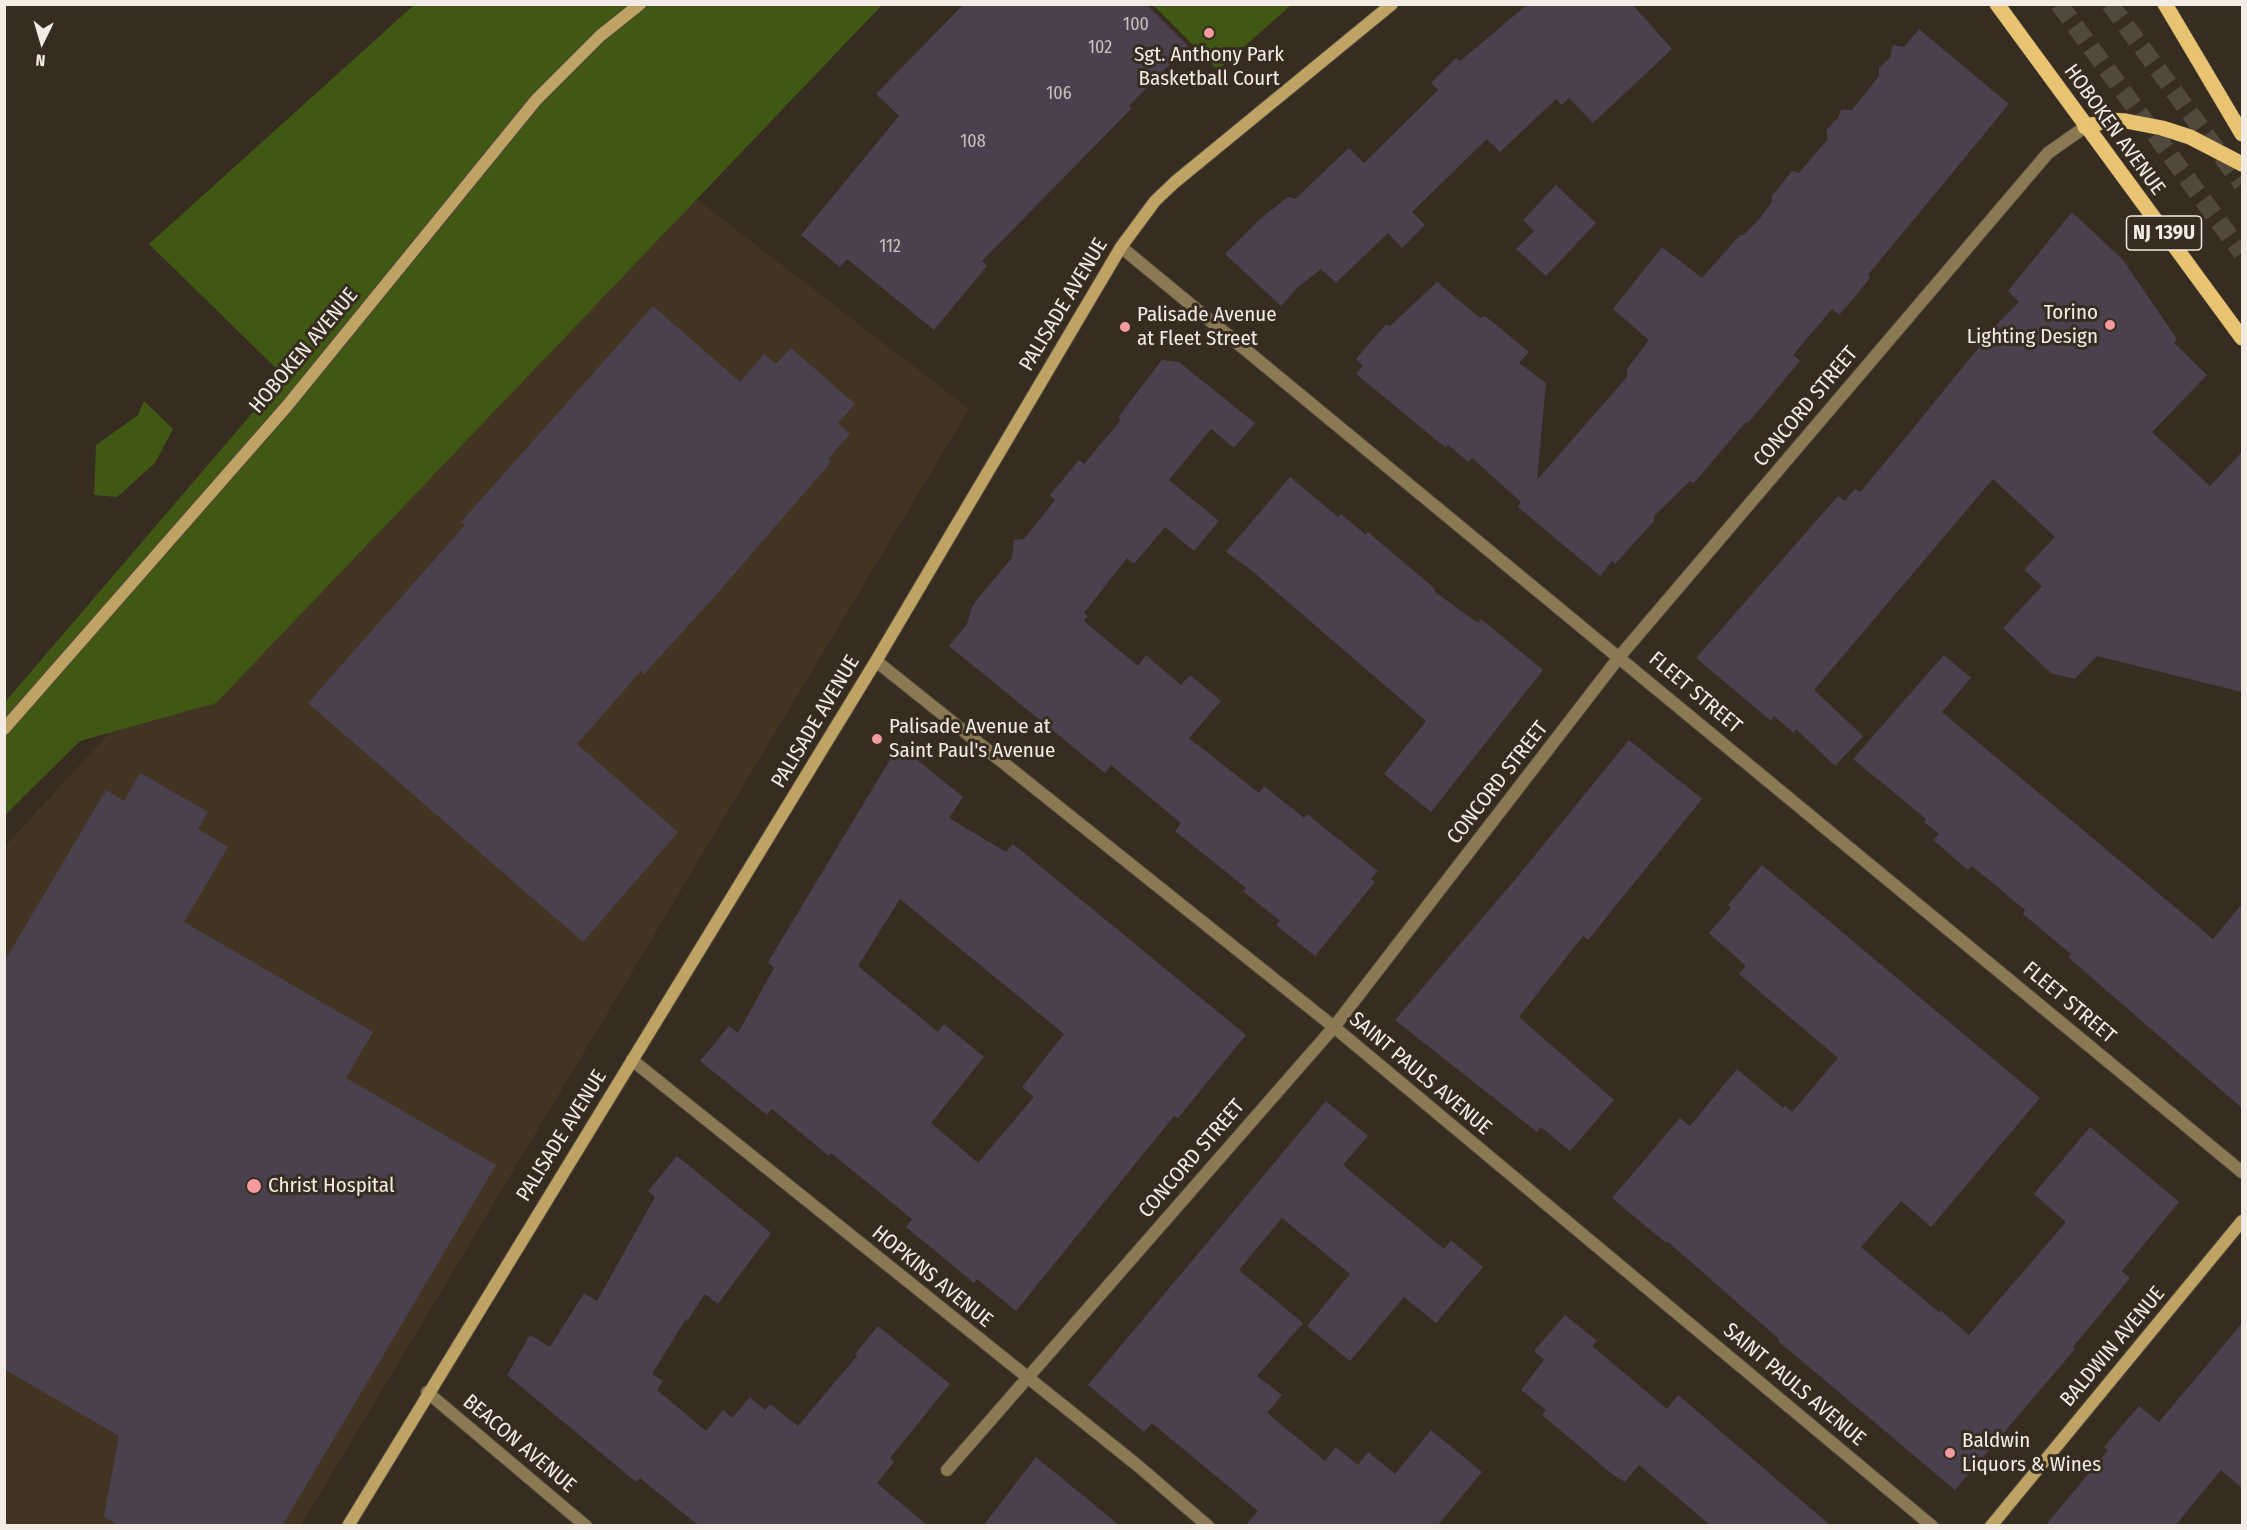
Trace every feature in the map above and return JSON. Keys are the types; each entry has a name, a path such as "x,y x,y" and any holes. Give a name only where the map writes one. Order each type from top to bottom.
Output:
{"main road":[{"name":"HOBOKEN AVENUE","path":"4,729 288,406 536,100 600,36 640,4"},
{"name":"PALISADE AVENUE","path":"348,1526 876,661 1121,247 1155,201 1175,182 1392,4"},
{"name":"HOBOKEN AVENUE","path":"1996,4 2242,338"},
{"path":"2165,4 2242,134"},
{"path":"2085,127 2109,120 2126,120 2162,128 2190,137 2242,164"},
{"name":"BALDWIN AVENUE","path":"1991,1526 2242,1221"}],"street":[{"name":"CONCORD STREET","path":"946,1470 1334,1027 1620,656 2048,153 2085,127"},
{"name":"FLEET STREET","path":"1121,247 1620,656 2242,1172"},
{"name":"SAINT PAULS AVENUE","path":"876,661 1334,1027 1932,1526"},
{"name":"HOPKINS AVENUE","path":"632,1060 1137,1465 1208,1526"},
{"name":"BEACON AVENUE","path":"428,1392 586,1526"}],"shaded area":[{"name":"Christ Hospital","path":"673,181 969,409 301,1525 5,1525 4,847 137,703"}],"green space":[{"path":"414,5 882,5 216,703 80,741 5,815 5,702 284,376 149,244"},
{"name":"Sgt. Anthony Park Basketball Court","path":"1153,5 1291,5 1218,70"},
{"path":"144,401 173,429 155,463 117,497 94,495 96,445 138,415"}],"building":[{"path":"964,4 1146,4 1188,46 1129,106 1132,108 982,261 987,266 934,330 847,259 840,267 801,235 899,116 876,94"},
{"path":"1528,4 1632,4 1672,49 1593,123 1569,98 1562,105 1556,99 1500,152 1487,139 1412,212 1425,225 1402,248 1388,233 1336,283 1321,269 1297,288 1281,306 1225,254 1260,219 1288,197 1295,199 1349,148 1364,163 1438,90 1431,83 1456,58 1460,61"},
{"path":"1919,29 2009,104 1868,275 1870,278 1854,298 1839,315 1832,309 1793,355 1800,361 1748,423 1746,422 1693,484 1690,481 1654,516 1654,521 1615,564 1612,561 1600,576 1518,507 1521,502 1472,458 1468,462 1448,445 1446,448 1356,374 1363,366 1356,359 1386,324 1390,326 1437,282 1480,318 1485,316 1529,352 1519,363 1546,383 1537,480 1627,377 1627,369 1649,340 1613,309 1662,247 1702,278 1740,235 1744,235 1760,218 1772,202 1772,196 1792,171 1799,173 1828,139 1826,130 1838,118 1841,110 1852,110 1879,76 1879,68 1890,58 1893,45 1904,47"},
{"path":"1556,185 1596,223 1546,276 1516,249 1534,231 1523,220"},
{"path":"2072,212 2123,260 2177,339 2174,343 2207,375 2152,432 2210,486 2242,452 2242,692 2097,656 2075,679 2051,673 2003,628 2042,586 2024,570 2055,537 1993,479 1814,690 1863,736 1835,766 1796,729 1794,733 1774,716 1771,721 1696,658 1838,496 1845,501 1855,489 1860,492 1893,453 1984,341 1982,339 2019,302 2008,291"},
{"path":"653,306 740,382 764,354 776,364 791,348 855,404 838,423 850,434 828,459 831,462 715,596 644,674 641,671 577,744 678,832 583,942 308,703 465,525 461,522"},
{"path":"1162,360 1179,362 1255,423 1234,448 1211,429 1169,480 1219,521 1194,551 1165,527 1134,564 1127,558 1084,613 1088,616 1084,621 1138,666 1146,655 1181,685 1190,675 1221,701 1189,738 1259,793 1264,786 1304,818 1307,814 1378,871 1371,879 1375,882 1315,956 1276,925 1280,921 1243,891 1246,888 1175,831 1181,823 1111,765 1105,773 949,646 967,624 972,607 978,598 1012,558 1014,540 1024,539 1055,500 1050,495 1079,460 1084,464 1120,421 1119,416"},
{"path":"1290,477 1338,517 1341,514 1366,535 1368,532 1435,589 1435,592 1478,623 1481,619 1543,670 1431,812 1384,774 1426,721 1251,570 1226,552"},
{"path":"1944,655 1971,678 1942,712 2213,939 2242,904 2242,1108 2068,957 2071,954 2023,914 2025,910 1972,866 1968,870 1933,840 1939,834 1924,822 1926,819 1853,759"},
{"path":"1629,740 1702,799 1588,940 1583,936 1519,1017 1614,1100 1570,1151 1541,1127 1537,1132 1395,1020 1514,881"},
{"path":"899,745 963,797 949,818 1006,852 1013,844 1246,1035 1178,1118 1174,1116 1016,1311 977,1279 974,1283 906,1227 912,1219 831,1153 829,1156 772,1109 767,1115 700,1061 729,1026 738,1033 774,968 768,962","holes":["900,899 1064,1034 1022,1087 1034,1097 978,1163 931,1123 984,1057 944,1024 938,1032 858,966"]},
{"path":"140,773 208,812 198,829 228,847 184,922 373,1032 346,1078 496,1165 282,1526 120,1526 104,1516 119,1436 4,1369 4,962 106,790 124,801"},
{"path":"1762,865 2040,1098 1931,1227 1901,1201 1861,1247 1939,1312 1940,1310 1969,1335 2066,1222 2034,1194 2090,1127 2179,1202 2122,1271 2130,1278 2073,1347 2075,1349 1955,1490 1778,1341 1780,1340 1667,1241 1666,1243 1612,1198 1680,1118 1690,1126 1737,1069 1783,1108 1785,1106 1792,1112 1838,1058 1739,974 1746,966 1709,933 1731,908 1728,905"},
{"path":"1326,1101 1368,1136 1343,1165 1444,1249 1451,1240 1483,1267 1436,1323 1404,1297 1350,1361 1307,1326 1350,1274 1282,1218 1239,1270 1303,1323 1257,1376 1282,1395 1267,1413 1325,1461 1336,1447 1358,1465 1368,1452 1395,1474 1431,1430 1482,1472 1437,1526 1245,1526 1258,1511 1152,1423 1144,1432 1088,1385"},
{"path":"677,1156 771,1233 718,1304 705,1294 688,1320 686,1319 652,1374 663,1381 657,1390 706,1431 723,1410 732,1418 750,1397 765,1410 770,1404 798,1426 857,1356 855,1354 878,1326 950,1384 890,1458 894,1462 877,1483 928,1526 699,1526 640,1478 636,1482 507,1375 530,1335 550,1347 584,1293 597,1301 655,1197 648,1191"},
{"path":"1565,1315 1597,1341 1592,1346 1667,1409 1678,1395 1831,1526 1711,1526 1639,1465 1625,1482 1612,1474 1542,1415 1546,1410 1521,1390 1544,1360 1534,1351"},
{"path":"2242,1323 2242,1488 2221,1470 2175,1526 2045,1526 2108,1450 2104,1447 2139,1406 2159,1422"},
{"path":"1036,1457 1120,1526 983,1526"}],"tunnel":[{"path":"2059,4 2242,253"},
{"path":"2110,4 2242,184"}],"place":[{"name":"Sgt. Anthony Park Basketball Court","path":"1209,33"},
{"name":"Torino Lighting Design","path":"2110,325"},
{"name":"Palisade Avenue at Fleet Street","path":"1125,327"},
{"name":"Palisade Avenue at Saint Paul's Avenue","path":"877,739"},
{"name":"Christ Hospital","path":"254,1186"},
{"name":"Baldwin Liquors & Wines","path":"1950,1453"}]}
